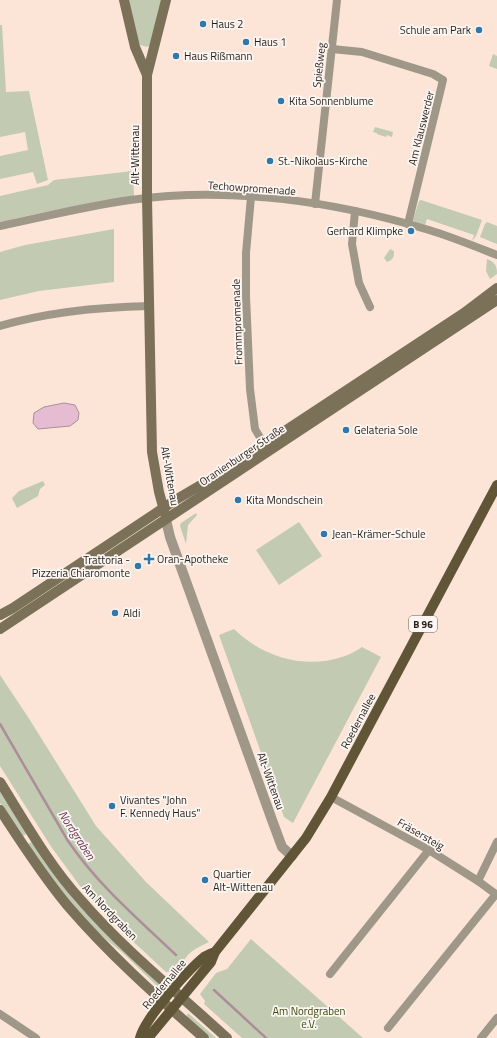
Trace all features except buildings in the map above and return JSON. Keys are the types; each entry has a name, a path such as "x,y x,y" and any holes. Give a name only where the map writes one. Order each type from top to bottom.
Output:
{"main road":[{"name":"Alt-Wittenau","path":"124,0 135,47 147,75"},
{"name":"Alt-Wittenau","path":"166,0 147,75 147,198 152,452 159,492 166,520"},
{"name":"Oranienburger Straße","path":"4,627 166,520 264,444 464,313 497,288"},
{"name":"Oranienburger Straße","path":"0,614 13,608 191,490 223,477 497,300"},
{"name":"Roedernallee","path":"148,1038 211,962 215,952 306,838 331,797 497,485"},
{"name":"Am Nordgraben","path":"0,782 56,868 102,924 227,1038"},
{"path":"0,810 50,884 66,904 99,940 163,1002 204,1038"},
{"name":"Roedernallee","path":"140,1038 142,1031 174,989 205,956 215,952"}],"street":[{"name":"Spießweg","path":"315,204 337,0"},
{"name":"Am Klauswerder","path":"332,49 362,52 433,74 443,80 408,224"},
{"name":"Techowpromenade","path":"0,226 130,200 200,195 225,195 290,200 355,212 408,224 452,238 497,255"},
{"name":"Frommpromenade","path":"252,197 246,253 246,296 250,374 255,429 264,444"},
{"path":"355,212 352,244 359,283 370,307"},
{"path":"0,326 59,313 149,306"},
{"name":"Alt-Wittenau","path":"166,520 170,537 282,847 292,856"},
{"path":"0,614 4,627"},
{"name":"Fräsersteig","path":"331,797 429,850 497,894"},
{"path":"478,881 497,842"},
{"path":"330,974 429,850"},
{"path":"388,1028 497,894"},
{"path":"0,1014 36,1038"},
{"path":"481,1038 497,1018"}],"green space":[{"path":"129,0 161,0 150,45 147,47 138,43"},
{"path":"0,25 2,25 6,92 29,91 48,180 37,184 33,172 0,179 0,156 28,150 25,132 0,137"},
{"path":"493,54 497,56 497,69 489,66"},
{"path":"375,127 393,132 392,137 387,135 386,137 373,132"},
{"path":"133,171 134,197 84,204 0,222 0,196 48,185 54,180"},
{"path":"421,200 482,220 476,236 472,241 474,235 427,219 425,225 415,222 413,220 419,201"},
{"path":"487,222 497,226 497,244 480,237"},
{"path":"114,229 114,282 39,291 0,300 0,252 25,245"},
{"path":"390,249 394,251 394,255 392,259 387,262 384,258"},
{"path":"487,259 494,263 497,269 497,274 490,279 486,271"},
{"path":"43,481 45,485 40,489 38,496 17,508 12,498 19,491"},
{"path":"196,513 197,515 188,525 186,544 180,526 181,523"},
{"path":"299,522 322,556 279,585 256,550"},
{"path":"234,629 259,647 286,659 315,662 330,660 347,655 362,647 381,657 293,823 284,817 219,635"},
{"path":"0,675 96,826 146,882 209,942 191,952 178,968 166,972 109,919 80,886 52,848 0,766"},
{"path":"0,789 27,833 23,836 0,803"},
{"path":"33,841 162,984 158,987 124,954 96,931 57,886 28,844"},
{"name":"Am Nordgraben e.V.","path":"251,939 363,1038 242,1038 204,1004 205,1001 200,994 216,973 227,969"},
{"path":"188,1013 216,1038 210,1038 186,1017"}],"shaded area":[{"path":"64,403 75,405 79,413 78,420 70,426 38,429 33,423 34,413 44,407"}],"waterway":[{"name":"Nordgraben","path":"0,724 68,841 80,857 105,887 176,955"},
{"name":"Nordgraben","path":"214,990 266,1038"}],"place":[{"name":"Haus 2","path":"203,24"},
{"name":"Schule am Park","path":"479,30"},
{"name":"Haus 1","path":"246,42"},
{"name":"Haus Rißmann","path":"176,56"},
{"name":"Kita Sonnenblume","path":"281,101"},
{"name":"St.-Nikolaus-Kirche","path":"270,161"},
{"name":"Gerhard Klimpke","path":"411,231"},
{"name":"Gelateria Sole","path":"346,430"},
{"name":"Kita Mondschein","path":"238,500"},
{"name":"Jean-Krämer-Schule","path":"324,534"},
{"name":"Oran-Apotheke","path":"149,559"},
{"name":"Trattoria - Pizzeria Chiaromonte","path":"138,566"},
{"name":"Aldi","path":"115,613"},
{"name":"Vivantes \"John F. Kennedy Haus\"","path":"112,806"},
{"name":"Quartier Alt-Wittenau","path":"205,880"}]}
